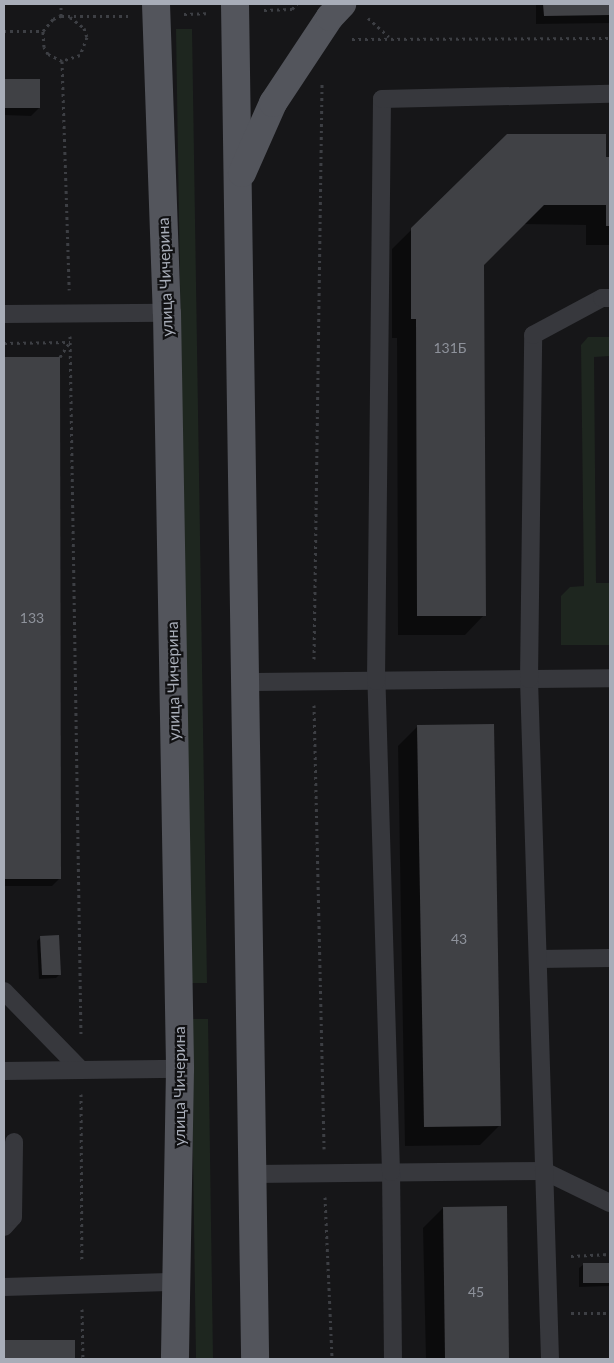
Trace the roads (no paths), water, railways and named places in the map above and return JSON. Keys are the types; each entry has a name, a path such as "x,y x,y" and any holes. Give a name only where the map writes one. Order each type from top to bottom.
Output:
{"main road":[{"path":"235,4 255,1359"},
{"path":"239,179 272,103 330,17 352,8"},
{"name":"улица Чичерина","path":"156,10 167,313 180,1069 175,1359"}],"lane":[{"path":"393,1359 391,1172 376,681 382,98 610,94"},
{"path":"550,1359 528,679 532,335 602,298 610,298"},
{"path":"4,314 167,313"},
{"path":"246,682 610,678"},
{"path":"538,959 610,958"},
{"path":"4,991 81,1070"},
{"path":"4,1071 180,1069"},
{"path":"4,1227 13,1217 14,1142"},
{"path":"251,1174 544,1171 610,1203"},
{"path":"4,1287 176,1282"}]}
